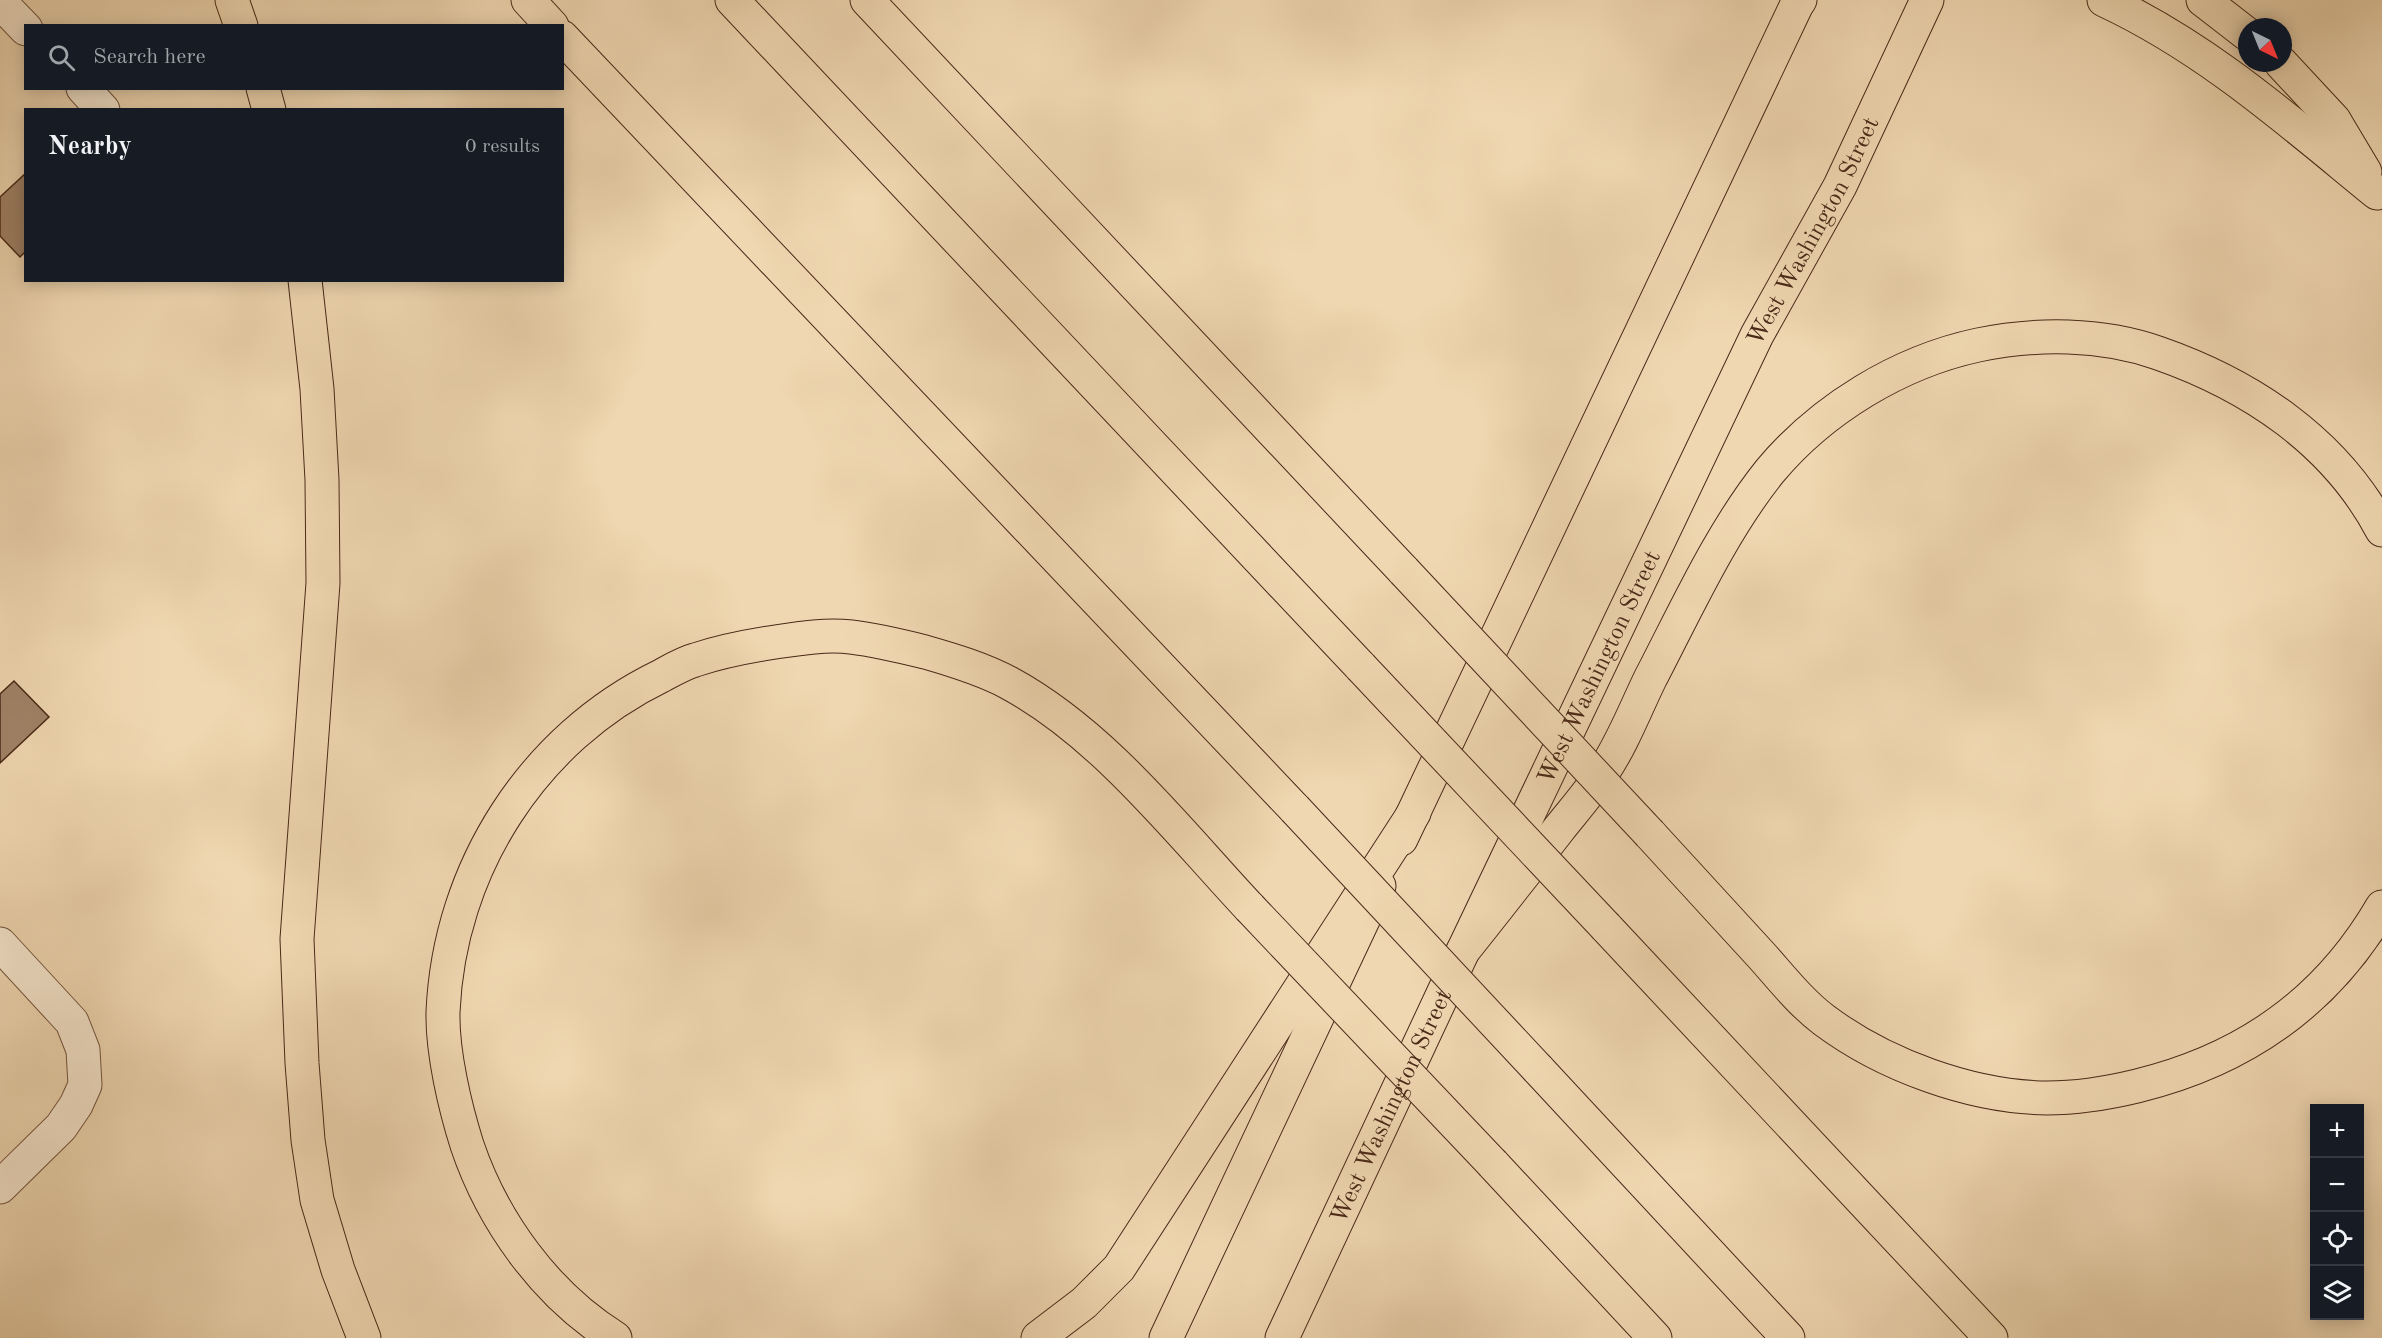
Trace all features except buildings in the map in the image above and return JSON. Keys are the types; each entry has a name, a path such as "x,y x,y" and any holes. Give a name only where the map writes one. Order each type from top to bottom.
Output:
{"main road":[{"path":"232,0 240,24"},
{"path":"528,0 550,24"},
{"path":"732,0 1991,1338"},
{"path":"867,0 1780,975 1822,1018 1875,1053 1928,1075 1994,1092 2047,1098 2109,1093 2164,1080 2221,1059 2259,1038 2334,975 2382,907"},
{"name":"West Washington Street","path":"1282,1338 1463,951 1757,335 1840,186 1927,0"},
{"path":"2104,0 2140,17 2195,50 2248,87 2380,196"},
{"path":"2204,0 2238,27"},
{"path":"1166,1338 1799,1"},
{"path":"564,39 1295,809 1788,1338"},
{"path":"2289,72 2334,120 2380,196"},
{"path":"264,90 268,108"},
{"path":"304,282 315,367 320,446 323,583 297,939 302,1063 308,1140 317,1200 338,1270 364,1338"},
{"path":"1463,951 1604,772 1727,535 1771,471 1809,432 1885,378 1944,352 1994,342 2047,336 2099,339 2151,351 2199,368 2237,387 2294,425 2339,470 2373,513 2382,530"},
{"path":"615,1338 579,1310 526,1256 494,1208 475,1169 460,1123 449,1072 443,1014 449,958 466,891 518,795 547,758 587,721 637,687 693,660 747,647 808,637 848,637 922,652 962,663 1007,682 1048,707 1085,735 1118,766 1655,1338"},
{"path":"1038,1338 1084,1303 1119,1268 1413,813"}],"street":[{"path":"0,2 24,27"},
{"path":"85,90 101,108"},
{"path":"0,944 72,1022 83,1050 85,1085 76,1105 61,1127 0,1187"}]}
